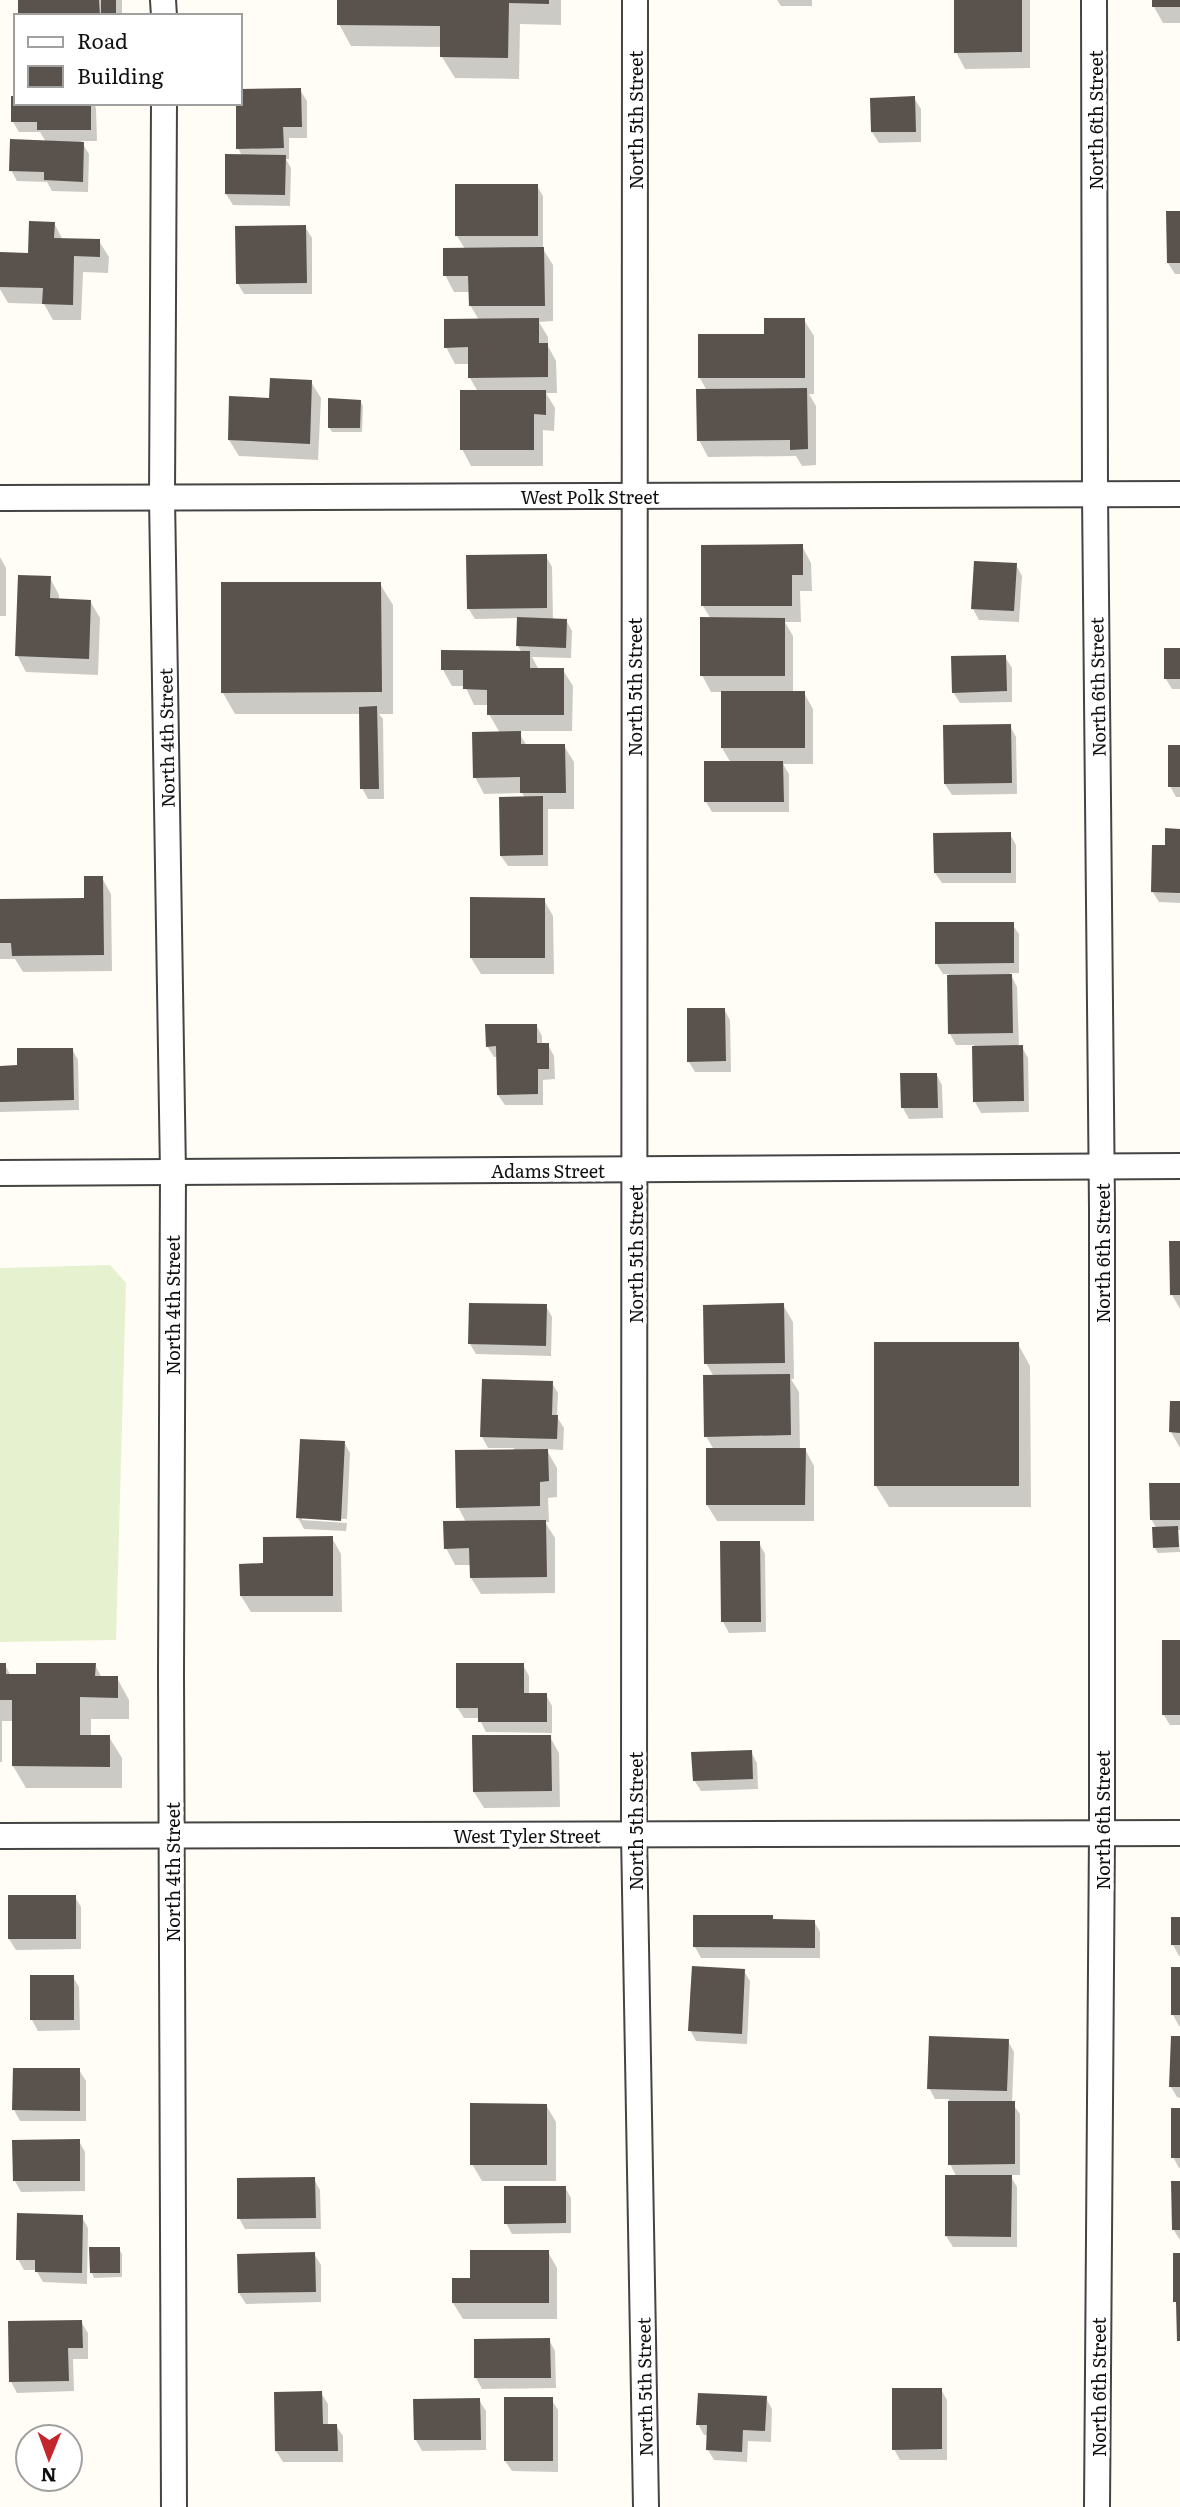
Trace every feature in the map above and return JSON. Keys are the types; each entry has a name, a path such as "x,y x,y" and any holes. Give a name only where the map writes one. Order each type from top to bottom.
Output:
{"street":[{"name":"North 5th Street","path":"635,0 634,1835 646,2507"},
{"name":"North 6th Street","path":"1094,0 1095,494 1102,1167 1102,1833 1097,2507"},
{"name":"North 4th Street","path":"164,105 162,498 173,1173 174,2507"},
{"name":"West Polk Street","path":"0,498 1180,494"},
{"name":"Adams Street","path":"0,1173 1180,1166"},
{"name":"West Tyler Street","path":"0,1836 1180,1833"}],"green space":[{"path":"110,1265 126,1283 116,1640 0,1642 0,1268"}],"building":[{"path":"18,0 99,0 100,14 18,14"},
{"path":"101,0 116,0 116,14 101,14"},
{"path":"337,0 549,0 549,4 509,3 508,58 440,57 440,26 337,25"},
{"path":"954,0 1022,0 1022,52 954,53"},
{"path":"1152,0 1180,0 1180,7 1152,7"},
{"path":"301,88 302,127 283,127 284,148 236,149 236,105 242,105 242,89"},
{"path":"11,96 14,96 14,105 91,105 91,130 37,130 37,122 11,122"},
{"path":"915,96 916,132 871,132 870,98"},
{"path":"10,139 84,142 83,182 44,180 44,172 9,171"},
{"path":"225,154 286,155 285,195 225,194"},
{"path":"455,184 538,184 538,236 455,236"},
{"path":"1166,211 1180,211 1180,263 1167,263"},
{"path":"29,221 55,222 54,238 100,239 100,257 74,256 73,305 42,304 43,288 0,287 0,252 28,253"},
{"path":"306,225 307,283 236,284 235,226"},
{"path":"544,247 545,306 469,306 468,276 443,276 443,248"},
{"path":"539,318 539,343 548,343 548,377 468,378 468,347 444,348 444,319"},
{"path":"764,318 805,318 805,378 698,378 698,334 764,334"},
{"path":"270,378 312,380 310,444 228,440 229,396 269,398"},
{"path":"807,388 808,449 790,450 790,440 697,441 696,389"},
{"path":"460,390 546,390 546,415 534,414 534,450 460,450"},
{"path":"328,398 361,400 360,428 328,428"},
{"path":"803,544 803,575 792,575 792,606 701,606 701,545"},
{"path":"547,554 547,608 467,609 466,555"},
{"path":"974,561 1017,563 1014,611 971,609"},
{"path":"18,575 51,576 50,598 91,600 89,659 15,656"},
{"path":"221,582 381,582 382,692 221,693"},
{"path":"517,617 567,619 566,648 516,646"},
{"path":"700,617 785,618 785,676 700,676"},
{"path":"1164,648 1180,648 1180,679 1164,679"},
{"path":"441,650 530,651 530,668 564,668 564,715 487,715 487,690 463,689 463,670 441,670"},
{"path":"1006,655 1007,691 952,693 951,656"},
{"path":"721,691 805,691 805,748 721,748"},
{"path":"377,706 379,789 360,789 359,707"},
{"path":"1011,724 1012,783 944,784 943,725"},
{"path":"521,731 521,744 565,744 566,793 520,793 520,777 473,778 472,732"},
{"path":"1168,745 1180,745 1180,787 1168,787"},
{"path":"704,761 783,761 784,802 704,802"},
{"path":"543,796 543,855 500,856 499,797"},
{"path":"1165,828 1180,829 1180,893 1151,892 1152,845 1165,845"},
{"path":"1011,832 1011,873 934,873 933,833"},
{"path":"84,876 103,876 104,955 12,956 11,943 0,943 0,899 84,898"},
{"path":"470,897 545,898 545,958 470,958"},
{"path":"935,922 1014,922 1014,963 935,964"},
{"path":"1012,974 1013,1033 948,1034 947,975"},
{"path":"687,1008 725,1008 726,1061 687,1062"},
{"path":"485,1024 537,1024 537,1043 549,1043 549,1069 538,1069 538,1094 497,1095 496,1046 486,1047"},
{"path":"1023,1045 1024,1101 973,1102 972,1046"},
{"path":"17,1048 73,1048 74,1100 0,1102 0,1066 17,1065"},
{"path":"900,1073 937,1073 938,1108 901,1108"},
{"path":"1169,1241 1180,1241 1180,1295 1170,1295"},
{"path":"469,1303 547,1304 546,1346 468,1344"},
{"path":"784,1303 785,1363 704,1364 703,1305"},
{"path":"874,1342 1019,1342 1019,1486 874,1486"},
{"path":"790,1374 791,1435 704,1437 703,1375"},
{"path":"482,1379 553,1381 552,1415 558,1415 557,1439 480,1437"},
{"path":"1170,1401 1180,1401 1180,1433 1169,1432"},
{"path":"300,1439 345,1441 341,1521 296,1518"},
{"path":"706,1448 806,1448 805,1505 706,1505"},
{"path":"548,1449 549,1481 540,1482 540,1506 456,1508 455,1450"},
{"path":"1149,1483 1180,1483 1180,1520 1150,1520"},
{"path":"546,1520 547,1577 470,1578 469,1548 444,1549 443,1521"},
{"path":"1178,1526 1179,1547 1153,1548 1152,1527"},
{"path":"333,1536 333,1596 240,1596 239,1564 263,1563 263,1537"},
{"path":"720,1541 760,1541 761,1622 721,1622"},
{"path":"1162,1640 1180,1640 1180,1715 1162,1715"},
{"path":"0,1663 6,1663 6,1674 36,1674 36,1663 96,1663 95,1676 118,1676 118,1698 80,1697 80,1735 110,1735 110,1767 12,1766 12,1700 0,1700"},
{"path":"456,1663 524,1663 524,1693 547,1693 547,1722 478,1722 478,1708 456,1708"},
{"path":"472,1735 551,1735 552,1791 473,1792"},
{"path":"752,1750 753,1779 693,1781 691,1752"},
{"path":"8,1895 76,1895 76,1939 8,1939"},
{"path":"693,1915 773,1915 773,1919 815,1920 815,1948 693,1947"},
{"path":"1171,1917 1180,1917 1180,1945 1171,1945"},
{"path":"692,1966 745,1969 742,2034 688,2031"},
{"path":"1171,1967 1180,1967 1180,2015 1171,2015"},
{"path":"30,1975 74,1975 74,2020 30,2020"},
{"path":"929,2036 1009,2039 1007,2091 927,2089"},
{"path":"1171,2036 1180,2036 1180,2087 1169,2087"},
{"path":"13,2068 80,2068 80,2111 12,2110"},
{"path":"948,2101 1015,2101 1015,2164 948,2165"},
{"path":"470,2103 547,2104 547,2165 470,2165"},
{"path":"1171,2108 1180,2108 1180,2158 1171,2158"},
{"path":"80,2139 80,2181 13,2181 12,2140"},
{"path":"945,2175 1012,2175 1011,2237 945,2236"},
{"path":"315,2177 316,2218 237,2219 237,2178"},
{"path":"1171,2181 1180,2181 1180,2230 1172,2230"},
{"path":"504,2186 566,2186 566,2223 504,2224"},
{"path":"17,2213 83,2215 82,2273 35,2272 35,2260 16,2260"},
{"path":"89,2247 120,2247 120,2273 90,2273"},
{"path":"470,2250 549,2250 549,2303 452,2303 452,2278 470,2278"},
{"path":"315,2252 316,2292 238,2293 237,2254"},
{"path":"1173,2253 1180,2253 1180,2341 1177,2341 1176,2302 1173,2302"},
{"path":"82,2320 83,2348 68,2348 69,2381 9,2382 8,2321"},
{"path":"550,2338 551,2378 474,2378 474,2339"},
{"path":"892,2388 942,2388 942,2449 892,2450"},
{"path":"322,2391 323,2424 337,2424 338,2451 275,2451 274,2392"},
{"path":"698,2393 767,2396 765,2431 743,2430 742,2452 706,2450 707,2425 696,2425"},
{"path":"504,2397 553,2397 553,2461 504,2461"},
{"path":"480,2398 481,2440 414,2440 413,2399"}]}
